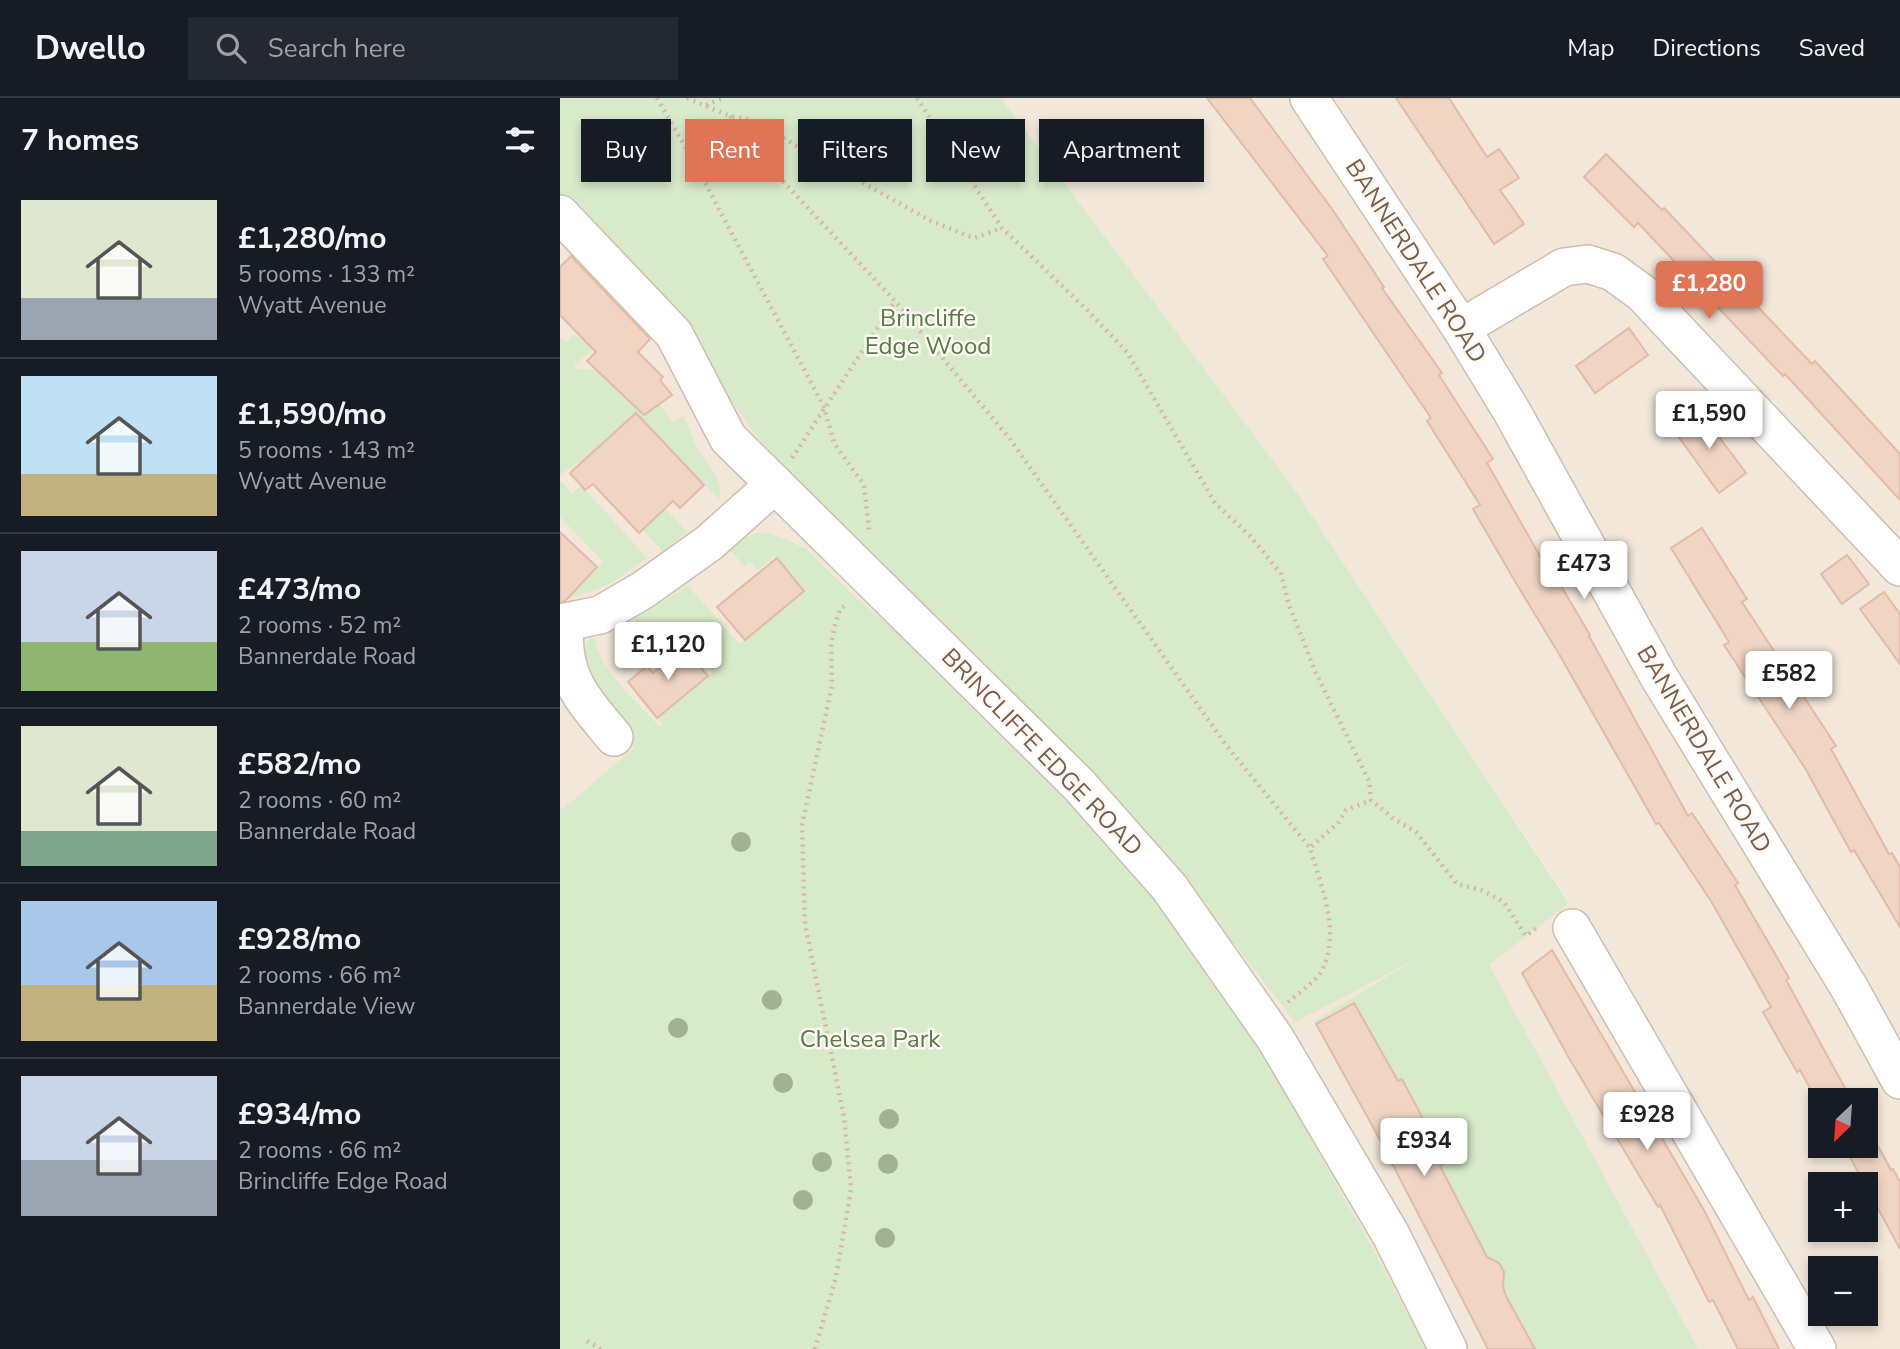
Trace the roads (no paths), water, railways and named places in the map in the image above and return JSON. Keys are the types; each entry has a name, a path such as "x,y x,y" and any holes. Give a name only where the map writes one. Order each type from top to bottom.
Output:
{"street":[{"name":"BANNERDALE ROAD","path":"1309,98 1461,328 1511,410 1659,677 1850,989 1900,1080"},
{"name":"BRINCLIFFE EDGE ROAD","path":"560,214 674,334 727,438 1079,785 1169,887 1275,1038 1391,1235 1448,1349"},
{"path":"1461,328 1564,267 1588,264 1614,272 1642,293 1900,567"},
{"path":"614,737 583,700 570,678 563,623 600,615 643,590 709,543 775,484"},
{"path":"1572,928 1817,1349"}],"park label":[{"name":"Brincliffe Edge Wood","path":"928,332"},
{"name":"Chelsea Park","path":"870,1039"}]}
